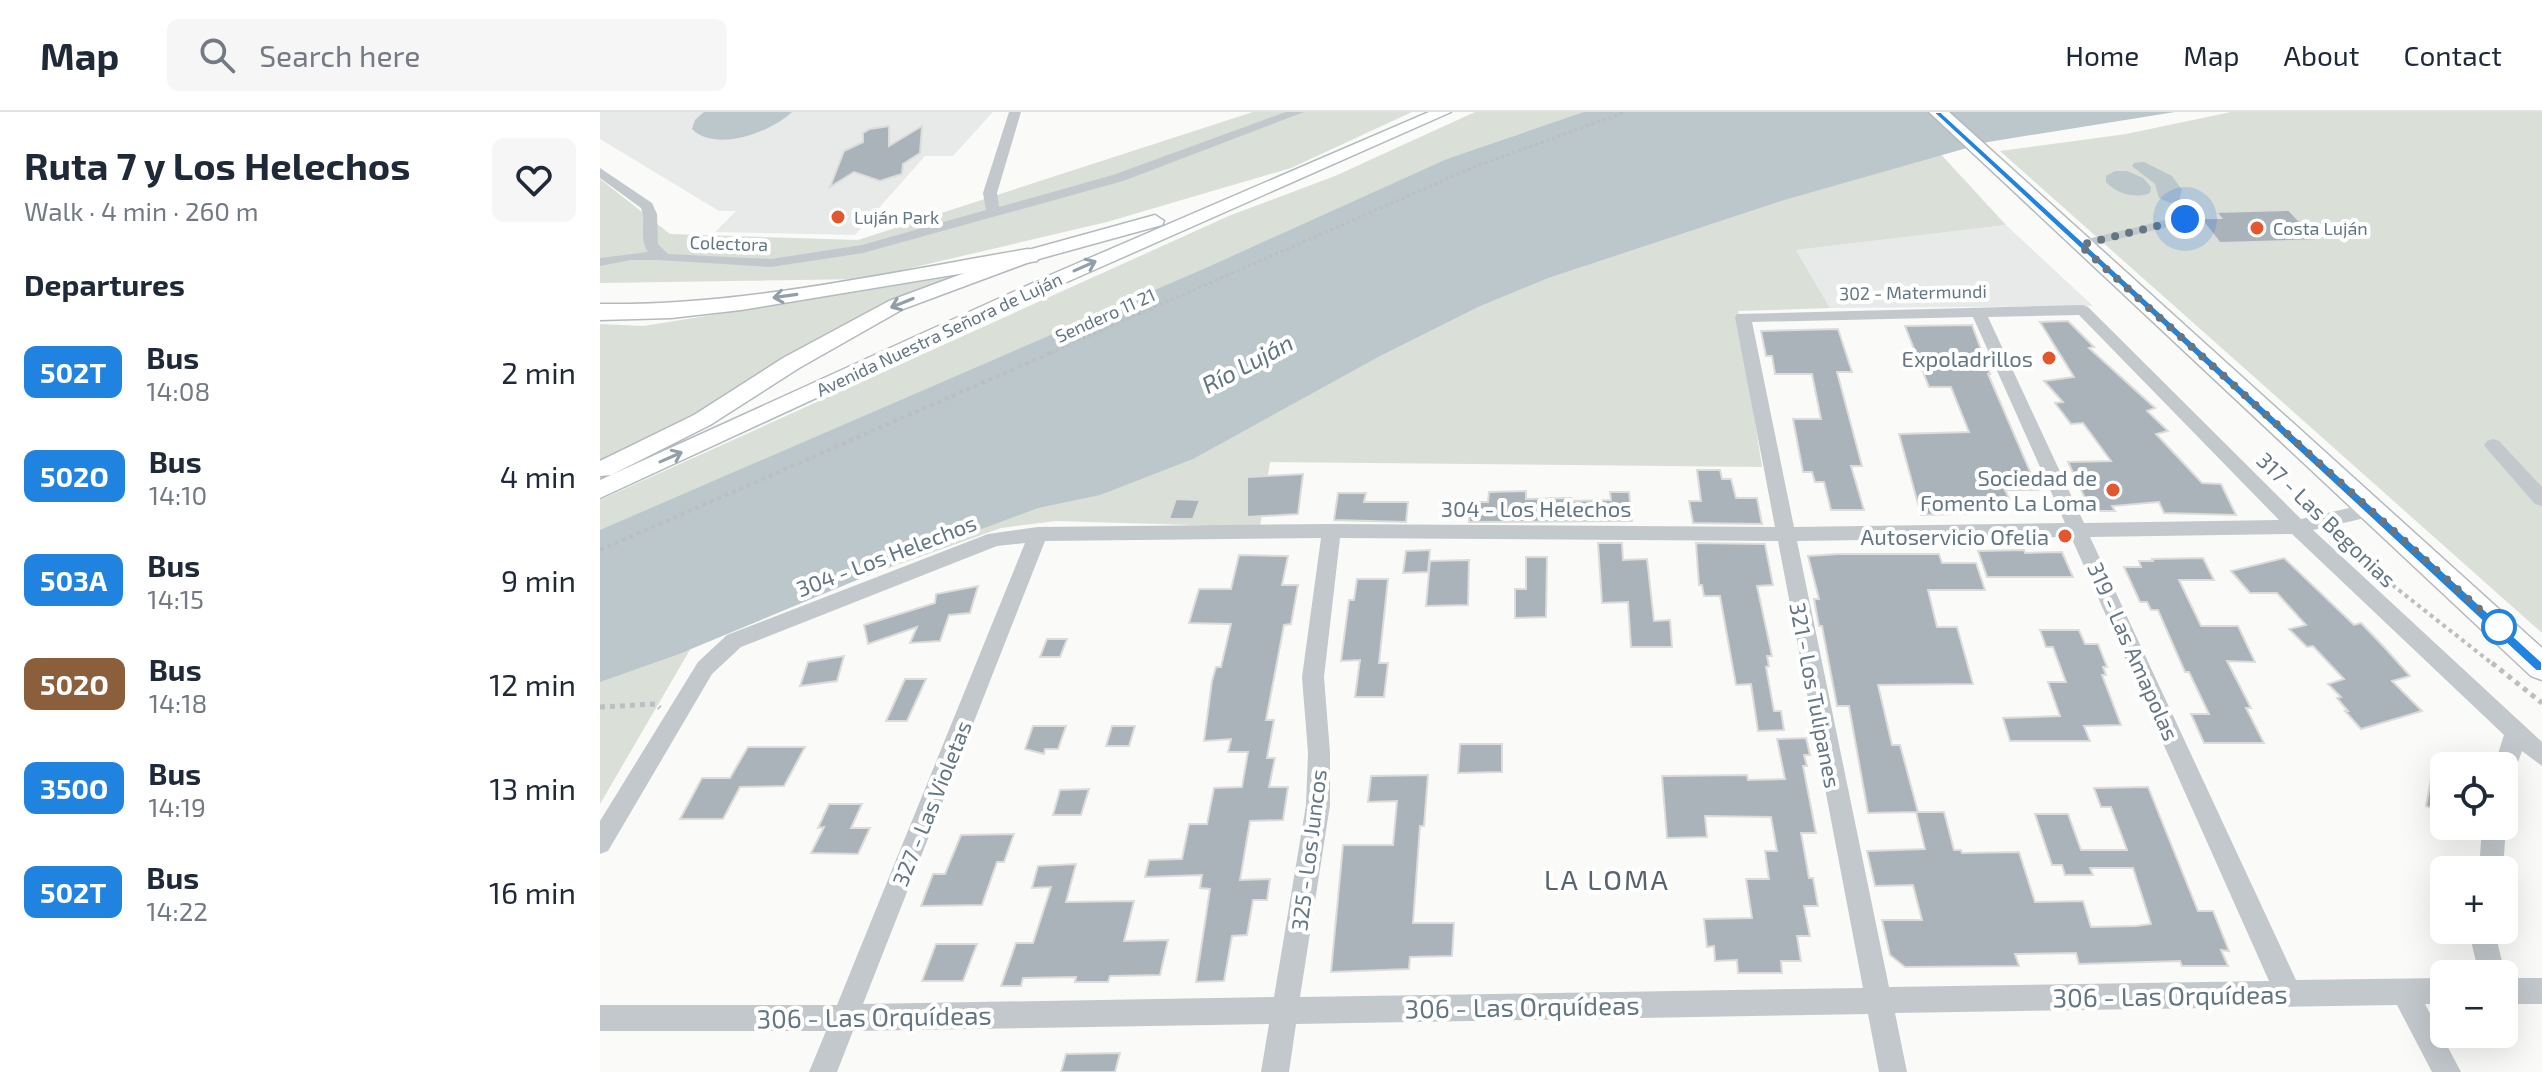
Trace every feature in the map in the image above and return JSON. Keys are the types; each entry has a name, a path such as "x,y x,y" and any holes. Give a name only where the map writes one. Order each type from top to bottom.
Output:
{"highway":[{"path":"600,312 665,311 714,306 868,284 1028,256"}],"main road":[{"name":"Avenida Nuestra Señora de Luján","path":"600,490 1062,277 1443,112"},
{"path":"1938,112 2542,667"},
{"name":"Avenida Nuestra Señora de Luján","path":"600,471 702,420 875,315 1028,256 1168,217 1280,181"}],"street":[{"path":"993,210 990,193 1015,112"},
{"name":"Colectora","path":"600,172 647,206 651,213 647,239 652,250 662,256 690,261 771,263 863,249 993,210 1118,178 1298,112"},
{"path":"600,262 631,256 662,256"},
{"name":"302 - Matermundi","path":"1743,317 2083,310"},
{"name":"317 - Las Begonias","path":"2083,310 2297,527 2542,756"},
{"name":"319 - Las Amapolas","path":"1978,311 2288,993"},
{"name":"321 - Los Tulipanes","path":"1743,317 1893,1072"},
{"path":"2493,445 2542,499"},
{"name":"304 - Los Helechos","path":"600,843 705,668 720,651 734,641 973,545 1038,534 1331,531 1784,534 2297,527 2371,510"},
{"name":"325 - Los Juncos","path":"1275,1072 1288,1009 1318,805 1319,753 1313,677 1331,531"},
{"name":"327 - Las Violetas","path":"823,1072 1038,534"},
{"path":"2510,752 2516,732"},
{"name":"306 - Las Orquídeas","path":"600,1018 845,1018 2430,991"},
{"path":"2518,991 2542,991"},
{"path":"2404,992 2447,1072"}],"lane":[{"path":"2080,245 2185,219"}],"path":[{"name":"Sendero 11 21","path":"600,550 1474,167 1625,112"},
{"path":"2327,522 2370,565"},
{"path":"2381,576 2542,703"}],"shaded area":[{"path":"600,112 993,112 953,156 925,156 855,235 715,232 736,211 719,211 600,139"},
{"path":"1253,112 1412,112 1291,168 1107,222 864,279 600,283 600,179 670,234 858,240"},
{"path":"1475,112 1692,112 600,566 600,500 1231,215 1335,176"},
{"path":"2231,112 2542,112 2542,633 2000,151 2126,134"},
{"path":"1924,136 2006,225 1796,250 1830,308 1738,311 1762,467 1270,462 1260,527 1056,521 1001,528 698,636 600,804 600,649 1446,305"},
{"path":"2006,225 2093,306 1830,308 1796,250"},
{"path":"963,275 600,466 600,324 643,326"}],"water":[{"path":"704,112 792,112 771,126 743,137 715,139 702,136 692,129 695,120"},
{"name":"Río Luján","path":"1584,112 2175,112 1988,142 1784,200 1548,278 1478,307 1380,356 1193,459 1100,495 1038,508 965,535 679,654 600,682 600,530 1208,267 1447,159"},
{"path":"2144,162 2172,176 2182,190 2179,201 2170,203 2159,198 2155,184 2132,166"},
{"path":"2115,171 2127,171 2143,178 2151,187 2150,193 2138,196 2126,194 2106,182 2106,176"}],"building":[{"path":"889,126 889,146 922,126 920,153 903,164 902,174 880,181 854,172 830,187 844,151 863,142 863,133 870,129"},
{"name":"Costa Luján","path":"2289,210 2317,240 2220,243 2200,218 2221,218 2216,212"},
{"path":"2068,321 2094,347 2089,348 2155,408 2147,411 2168,431 2156,434 2202,483 2221,484 2236,515 2164,513 2159,502 2112,506 2115,511 2091,511 2068,462 2111,461 2083,423 2071,424 2055,403 2063,402 2044,381 2074,377 2040,322"},
{"path":"1972,325 1988,374 2038,490 2005,490 2011,503 1986,503 1990,513 1921,515 1899,434 1969,432 1951,387 1929,387 1905,326"},
{"path":"1838,329 1852,372 1837,372 1862,466 1851,466 1864,510 1831,510 1824,482 1815,482 1812,472 1803,472 1793,419 1821,419 1812,374 1775,374 1772,356 1766,356 1761,331"},
{"path":"1697,470 1720,470 1722,479 1731,479 1736,498 1757,498 1762,524 1693,523 1689,501 1701,501"},
{"path":"1303,474 1298,514 1247,517 1247,477"},
{"path":"1526,491 1526,499 1571,498 1571,501 1611,500 1610,492 1629,492 1632,521 1469,522 1470,502 1488,502 1489,492"},
{"path":"1338,493 1366,493 1364,502 1408,502 1406,522 1334,520"},
{"path":"1176,499 1200,500 1193,519 1169,519"},
{"path":"1598,543 1622,543 1623,560 1647,559 1654,621 1670,620 1672,647 1631,647 1628,602 1602,603"},
{"path":"1696,543 1765,544 1773,585 1757,586 1772,656 1767,656 1769,666 1766,667 1774,711 1781,711 1784,730 1758,731 1751,684 1736,685 1720,596 1704,596 1702,585 1699,585"},
{"path":"1430,550 1428,572 1403,573 1406,551"},
{"path":"2024,550 2025,553 2062,552 2073,577 1987,577 1978,551"},
{"path":"1939,554 1942,563 1976,563 1985,590 1928,590 1937,627 1957,627 1973,684 1878,685 1892,745 1900,745 1918,812 1944,812 1954,850 1961,850 1962,853 2019,852 2035,902 2083,901 2091,927 2136,926 2151,924 2133,868 2090,868 2093,875 2065,875 2062,865 2052,865 2035,814 2068,814 2081,850 2127,850 2111,807 2101,807 2094,788 2148,787 2198,911 2213,911 2229,951 2221,950 2228,966 2182,966 2180,961 2079,964 2076,953 2015,954 2019,966 1905,967 1890,955 1882,920 1922,920 1913,885 1875,886 1867,851 1925,849 1916,812 1868,813 1849,706 1837,706 1814,599 1819,599 1808,556"},
{"path":"1239,555 1288,556 1282,585 1298,585 1291,624 1284,625 1266,720 1274,720 1267,758 1275,758 1269,787 1288,787 1283,820 1250,821 1240,880 1270,879 1267,900 1253,900 1247,935 1232,936 1224,981 1196,982 1210,889 1200,888 1202,875 1145,877 1149,860 1182,859 1189,824 1207,824 1214,788 1242,787 1248,752 1228,752 1231,739 1204,741 1212,681 1216,667 1221,667 1231,624 1189,623 1199,589 1231,589"},
{"path":"1526,557 1547,557 1546,617 1515,618 1515,589 1526,589"},
{"path":"2203,558 2214,580 2179,580 2201,626 2238,626 2255,662 2227,661 2251,708 2246,708 2264,743 2204,743 2191,714 2209,714 2189,672 2185,672 2158,610 2151,610 2147,602 2140,602 2124,567 2141,567 2139,561 2152,559"},
{"path":"2284,558 2354,625 2361,623 2384,647 2410,676 2392,681 2422,711 2361,729 2337,698 2341,697 2328,684 2344,679 2313,646 2307,647 2289,629 2306,625 2277,593 2250,593 2231,571"},
{"path":"1469,560 1468,605 1426,606 1430,561"},
{"path":"1357,579 1388,579 1379,663 1388,663 1384,697 1355,697 1360,660 1341,661 1349,600 1354,600"},
{"path":"978,586 970,613 949,615 940,641 910,643 917,627 868,644 864,625 935,603 936,594"},
{"path":"2040,630 2079,630 2085,644 2098,644 2107,667 2103,667 2106,675 2102,675 2121,725 2084,726 2090,741 2010,741 2003,718 2060,716 2048,682 2066,682 2053,647 2046,647"},
{"path":"1047,639 1067,639 1060,657 1040,657"},
{"path":"844,656 837,681 800,686 808,662"},
{"path":"905,679 926,679 907,721 886,721"},
{"path":"1033,726 1066,726 1058,749 1045,749 1044,754 1025,749"},
{"path":"1112,726 1135,726 1129,746 1106,746"},
{"path":"1806,738 1810,755 1804,755 1807,766 1803,766 1816,833 1801,833 1809,878 1813,878 1818,906 1804,906 1810,936 1797,936 1801,961 1781,961 1782,973 1738,973 1737,960 1715,961 1714,946 1707,947 1704,919 1752,918 1746,879 1769,879 1765,851 1777,851 1771,817 1705,816 1707,837 1667,838 1662,776 1747,775 1748,780 1785,779 1777,739"},
{"path":"1460,744 1502,744 1502,772 1458,773"},
{"path":"748,747 805,747 784,786 740,787 723,819 680,819 702,778 730,778"},
{"path":"1428,775 1424,826 1420,826 1413,923 1454,923 1452,956 1410,957 1409,969 1331,972 1343,845 1393,845 1397,801 1368,802 1371,776"},
{"path":"2430,784 2430,808 2426,806"},
{"path":"1089,789 1081,815 1053,815 1060,790"},
{"path":"829,804 862,804 851,828 870,828 858,854 811,853 824,827 818,828"},
{"path":"1014,834 1004,862 997,862 982,905 921,906 933,874 945,874 961,835"},
{"path":"1076,864 1066,902 1134,901 1124,941 1168,940 1160,975 1110,976 1108,982 1075,982 1076,977 1023,978 1021,986 1001,986 1016,943 1033,943 1051,887 1032,888 1038,866"},
{"path":"936,944 977,944 963,981 922,981"},
{"path":"1120,1053 1115,1072 1061,1072 1066,1054"}],"bus line":[{"name":"502T","path":"1938,112 2542,667"}],"place":[{"name":"Luján Park","path":"838,217"},
{"name":"Costa Luján","path":"2257,228"},
{"name":"Expoladrillos","path":"2049,358"},
{"name":"Sociedad de Fomento La Loma","path":"2113,490"},
{"name":"Autoservicio Ofelia","path":"2065,536"}],"district":[{"name":"LA LOMA","path":"1607,879"}],"route":[{"path":"2185,219 2080,245 2499,627"}]}
